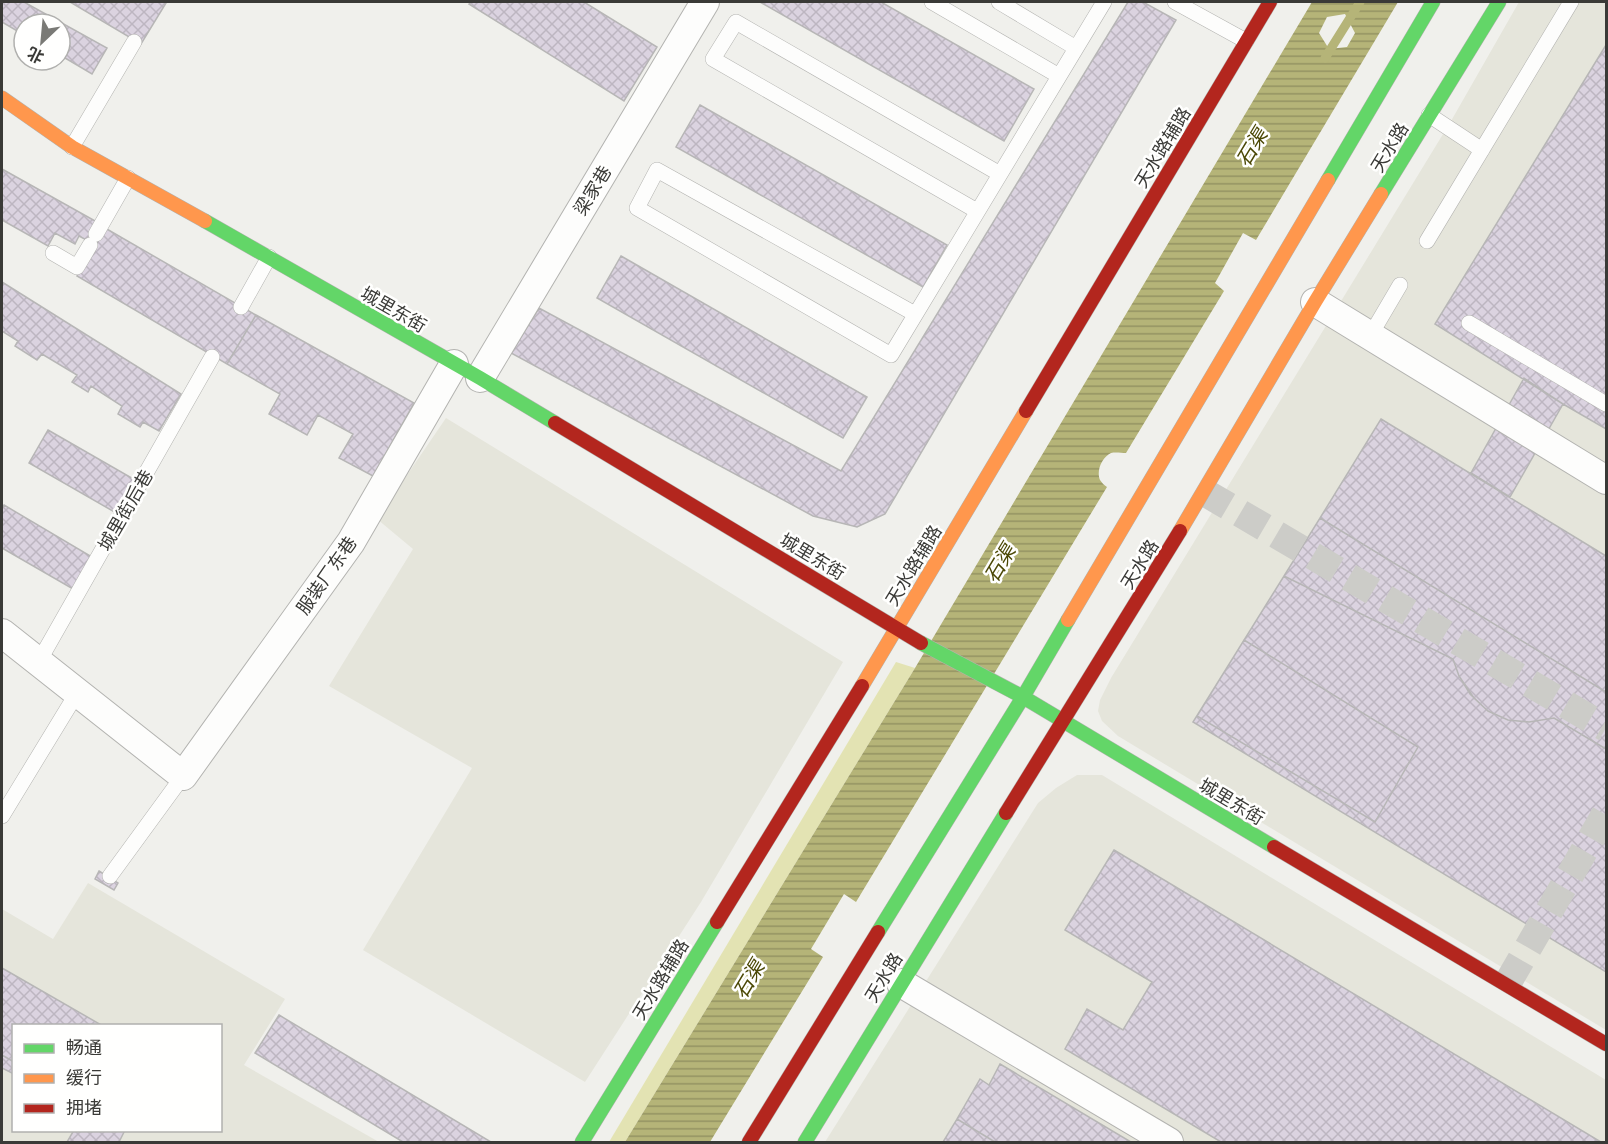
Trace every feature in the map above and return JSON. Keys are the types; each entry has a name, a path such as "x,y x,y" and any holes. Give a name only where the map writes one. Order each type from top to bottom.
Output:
{"street":[{"name":"梁家巷","path":"480,378 705,2"},
{"name":"天水路辅路","path":"582,1143 897,628 1270,2"},
{"name":"天水路","path":"749,1143 1023,697 1432,2"},
{"name":"天水路","path":"805,1143 1204,492 1315,302 1499,2"},
{"name":"城里东街","path":"2,99 72,147 480,378 925,645 1023,697 1606,1044"},
{"path":"1315,302 1606,480"},
{"name":"服装厂东巷","path":"183,776 351,542 454,364"},
{"path":"2,633 183,776"},
{"path":"901,983 1169,1143"}],"lane":[{"path":"932,2 1059,76"},
{"path":"999,2 1077,48"},
{"path":"915,314 657,170 637,208 891,355 1104,2"},
{"path":"1175,2 1246,41"},
{"path":"1427,241 1571,2"},
{"path":"978,211 713,60 718,50 736,22 1000,174"},
{"path":"72,147 134,42"},
{"path":"1429,115 1482,150"},
{"path":"53,254 77,267 128,178"},
{"path":"241,307 269,257"},
{"path":"1370,336 1401,285"},
{"path":"1469,323 1606,404"},
{"name":"城里街后巷","path":"38,663 212,357"},
{"path":"2,816 77,693"},
{"path":"110,876 183,776"}],"shaded area":[{"path":"1519,2 1606,2 1606,1030 1118,736 1102,721 1098,711 1100,700 1111,678 1451,121"},
{"path":"446,418 843,662 701,902 585,1082 363,950 472,768 329,686 413,549 377,519"},
{"path":"1077,775 1102,775 1606,1080 1606,1142 825,1142 1038,803"},
{"path":"88,883 285,999 244,1065 379,1142 2,1142 2,909 53,939"}],"green space":[{"path":"896,662 915,668 625,1142 609,1142"}],"water":[{"path":"1312,2 1398,2 1256,240 1243,233 1215,283 1224,291 1126,453 1111,453 1103,461 1099,469 1099,476 1107,487 856,902 844,894 811,949 823,957 710,1142 625,1142 915,668","holes":["1345,14 1355,33 1347,47 1329,49 1319,33 1327,17"]}],"building":[{"path":"2,2 24,2 42,12 12,12 12,28 2,22"},
{"path":"70,2 164,2 166,3 141,44"},
{"path":"471,2 584,2 657,47 624,101 469,4"},
{"path":"760,2 881,2 1034,89 1004,141"},
{"path":"1128,2 1143,2 1176,20 885,514 857,527 813,516 511,353 539,308 841,471"},
{"path":"72,29 107,48 92,74 72,62"},
{"path":"1606,45 1606,429 1435,324"},
{"path":"700,105 947,245 923,287 676,147"},
{"path":"2,169 97,222 100,237 96,245 79,236 75,244 55,233 48,246 2,220"},
{"path":"105,228 256,315 227,364 77,276"},
{"path":"621,256 867,397 843,438 597,298"},
{"path":"2,282 181,394 159,431 143,422 140,427 118,414 122,406 91,386 88,392 72,382 77,375 42,354 37,360 15,346 18,341 2,331"},
{"path":"256,315 414,403 373,476 339,458 353,434 318,415 307,435 269,414 280,394 227,364"},
{"path":"1524,378 1563,404 1510,497 1471,473"},
{"path":"1381,419 1606,556 1606,692 1320,518"},
{"path":"48,430 137,481 118,514 29,463"},
{"path":"4,505 92,557 73,589 2,548 2,509"},
{"path":"1320,518 1606,692 1606,749 1554,718 1529,722 1508,720 1488,711 1474,698 1459,676 1453,659 1284,576"},
{"path":"1284,576 1453,659 1459,676 1470,694 1488,711 1508,720 1529,722 1554,718 1606,749 1606,972 1193,722"},
{"path":"1244,640 1418,747 1375,822 1197,716"},
{"path":"1114,850 1601,1142 1221,1142 1065,1049 1087,1009 1123,1030 1152,982 1065,930"},
{"path":"99,871 118,883 114,890 95,879"},
{"path":"2,968 100,1024 12,1024 12,1061 2,1055"},
{"path":"279,1015 491,1142 403,1142 255,1053"},
{"path":"2,1055 12,1061 12,1073 2,1068"},
{"path":"1000,1064 1131,1142 995,1142 957,1119 980,1079 989,1085"},
{"path":"957,1119 995,1142 943,1142"},
{"path":"73,1132 124,1132 119,1142 67,1142"}],"waterway":[{"name":"石渠","path":"1325,58 1360,2"}],"tunnel":[{"path":"1204,492 1606,728"},
{"path":"1507,984 1606,813"}],"traffic: fast":[{"path":"1328,180 1433,2"},
{"path":"1381,194 1499,2"},
{"path":"205,221 555,423"},
{"path":"878,932 1068,620"},
{"path":"921,643 1023,697 1274,847"},
{"path":"805,1142 1006,813"},
{"path":"582,1142 717,922"}],"traffic: slow":[{"path":"2,98 72,147 205,221"},
{"path":"1068,620 1328,180"},
{"path":"1180,531 1381,194"},
{"path":"862,686 1026,411"}],"traffic: jam":[{"path":"1026,411 1270,2"},
{"path":"555,423 921,643"},
{"path":"1006,813 1180,531"},
{"path":"717,922 862,686"},
{"path":"1274,847 1606,1044"},
{"path":"749,1142 878,932"}]}
